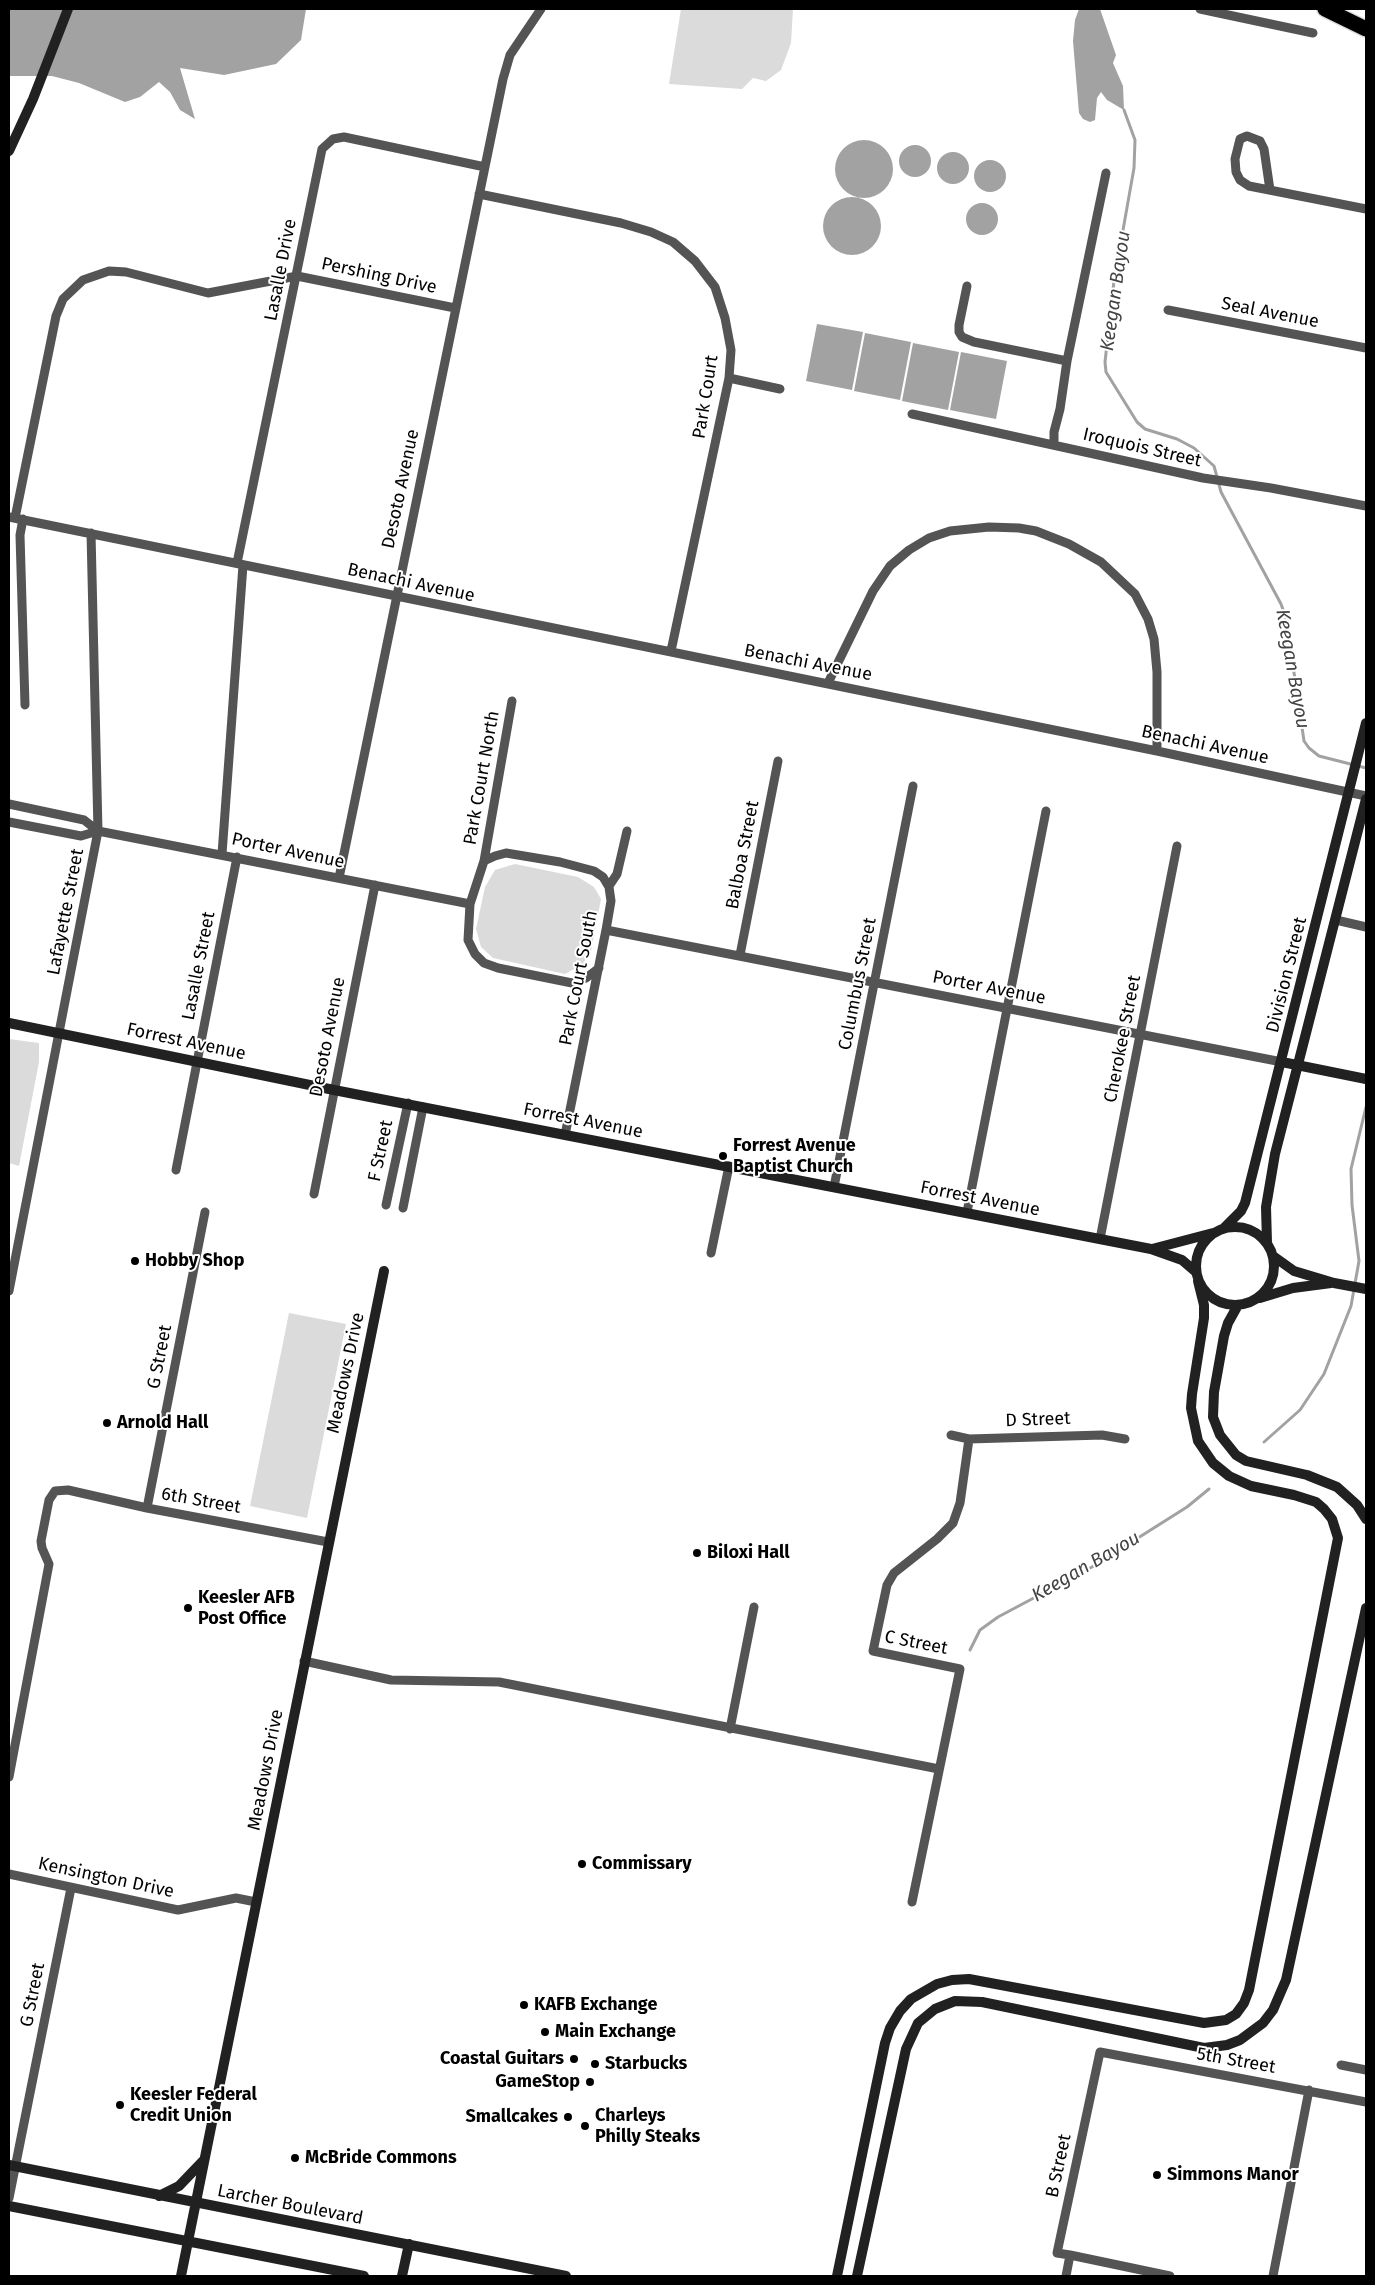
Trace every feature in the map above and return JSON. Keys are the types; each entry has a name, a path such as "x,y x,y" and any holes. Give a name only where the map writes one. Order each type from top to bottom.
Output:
{"highway":[{"path":"1325,9 1366,29"}],"main road":[{"path":"9,151 34,99 68,9"},
{"name":"Division Street","path":"1224,1228 1241,1212 1245,1203 1366,723"},
{"name":"Division Street","path":"1267,1243 1266,1207 1268,1189 1366,798"},
{"name":"Forrest Avenue","path":"9,1023 334,1090 1151,1249 1182,1260 1197,1276"},
{"name":"Porter Avenue","path":"1282,1062 1366,1079"},
{"path":"837,2276 885,2043 890,2028 900,2010 911,1999 937,1984 952,1980 969,1980 1204,2023 1226,2020 1236,2014 1250,1990 1338,1538 1332,1519 1316,1502 1294,1494 1246,1484 1229,1476 1213,1463 1198,1440 1193,1424 1192,1394 1204,1318 1204,1305 1197,1276 1199,1250 1214,1233 1224,1228 1240,1227 1256,1232 1267,1243 1273,1256 1274,1273 1272,1281 1256,1299"},
{"name":"Forrest Avenue","path":"1151,1249 1214,1233"},
{"path":"1273,1256 1294,1271 1334,1283 1365,1289"},
{"name":"Meadows Drive","path":"181,2276 384,1271"},
{"path":"1197,1276 1214,1300 1230,1305 1238,1305 1293,1288 1334,1283"},
{"path":"1238,1305 1228,1323 1216,1381 1212,1406 1215,1426 1227,1446 1236,1455 1258,1466 1324,1480 1346,1494 1366,1519"},
{"path":"857,2276 906,2048 918,2023 935,2009 955,2001 982,2002 1204,2048 1227,2045 1240,2040 1263,2023 1274,2010 1286,1980 1366,1608"},
{"path":"158,2196 179,2186 204,2160"},
{"name":"Larcher Boulevard","path":"12,2166 566,2276"},
{"path":"9,2206 364,2276"},
{"path":"402,2276 408,2244"}],"street":[{"name":"Desoto Avenue","path":"338,878 503,79 510,55 541,9"},
{"path":"1200,9 1313,33"},
{"path":"1270,190 1264,149 1260,141 1247,136 1240,139 1235,159 1236,172 1240,180 1249,186 1366,209"},
{"name":"Lasalle Drive","path":"240,564 322,149 333,139 344,137 485,167"},
{"path":"1054,444 1054,432 1067,361 1106,172"},
{"name":"Park Court","path":"479,194 621,223 651,232 674,242 695,261 714,288 725,318 729,342 729,378 671,652"},
{"path":"25,705 20,535 16,518 56,316 63,299 84,280 109,272 126,272 208,293 296,276"},
{"name":"Pershing Drive","path":"296,276 455,308"},
{"path":"967,286 959,325 959,332 962,337 974,342 1067,361"},
{"name":"Seal Avenue","path":"1168,310 1366,348"},
{"path":"729,378 780,389"},
{"name":"Iroquois Street","path":"912,414 1203,478 1271,488 1366,506"},
{"name":"Benachi Avenue","path":"16,518 1157,751 1366,798"},
{"path":"828,683 873,591 890,566 909,550 929,538 950,531 989,527 1027,529 1069,544 1101,562 1135,594 1148,619 1154,639 1157,672 1157,751"},
{"name":"Lafayette Street","path":"9,1291 98,831 91,533"},
{"path":"222,854 240,564"},
{"name":"Park Court North","path":"512,701 484,861 470,904 468,940 475,954 484,963 498,968 572,983 586,978 598,968"},
{"name":"Balboa Street","path":"740,955 778,761"},
{"name":"Columbus Street","path":"834,1187 913,786"},
{"name":"Porter Avenue","path":"9,804 84,820 98,831"},
{"path":"967,1212 1046,811"},
{"name":"Porter Avenue","path":"9,822 81,836 98,831 470,904"},
{"name":"Park Court South","path":"566,1135 606,930 611,901 609,886 617,874 627,831"},
{"name":"Cherokee Street","path":"1100,1239 1177,846"},
{"name":"Park Court North","path":"484,861 506,854 560,862 594,871 603,877 609,886"},
{"name":"Lasalle Street","path":"176,1170 237,857"},
{"name":"Desoto Avenue","path":"314,1194 375,885"},
{"path":"1336,920 1366,927"},
{"name":"Porter Avenue","path":"606,930 1282,1062"},
{"name":"F Street","path":"386,1205 408,1104"},
{"name":"F Street","path":"403,1208 423,1107"},
{"path":"711,1253 729,1166"},
{"name":"G Street","path":"147,1508 205,1212"},
{"name":"D Street","path":"951,1435 969,1439 1102,1434 1125,1440"},
{"name":"C Street","path":"912,1902 960,1669 873,1652 887,1585 894,1572 937,1539 953,1523 960,1503 969,1439"},
{"name":"6th Street","path":"9,1777 49,1564 42,1548 42,1541 49,1500 55,1491 68,1490 147,1508 328,1542"},
{"path":"730,1729 754,1607"},
{"path":"304,1661 391,1680 499,1682 939,1769"},
{"name":"Kensington Drive","path":"9,1874 178,1910 236,1898 256,1902"},
{"name":"G Street","path":"9,2198 12,2166 71,1888"},
{"name":"5th Street","path":"1100,2052 1366,2102"},
{"name":"B Street","path":"1070,2255 1058,2253 1100,2052"},
{"path":"1341,2065 1366,2070"},
{"path":"1273,2276 1308,2090"},
{"path":"1066,2276 1070,2255 1170,2276"}],"shaded area":[{"path":"9,9 306,9 301,40 276,64 224,75 180,68 195,119 180,110 170,92 159,82 140,97 125,102 79,83 52,76 9,76"},
{"path":"681,9 793,9 791,43 781,70 766,81 753,78 742,89 669,84"},
{"path":"1079,9 1100,9 1116,55 1113,63 1123,86 1124,110 1107,100 1101,92 1097,98 1095,120 1090,122 1083,119 1079,113 1073,41 1075,20"},
{"path":"864,140 875,142 888,153 893,169 891,180 880,193 864,198 853,196 840,185 835,169 837,158 848,145"},
{"path":"915,145 921,146 926,150 930,155 930,167 926,172 921,176 915,177 909,176 904,172 900,167 899,161 900,155 904,150 909,146"},
{"path":"953,152 959,153 964,157 968,162 968,174 964,179 959,183 953,184 947,183 942,179 938,174 937,168 938,162 942,157 947,153"},
{"path":"990,160 996,161 1001,165 1005,170 1005,182 1001,187 996,191 990,192 984,191 979,187 975,182 974,176 975,170 979,165 984,161"},
{"path":"852,197 863,199 876,210 881,226 879,237 868,250 852,255 841,253 828,242 823,226 825,215 836,202"},
{"path":"982,203 988,204 993,208 997,213 997,225 993,230 988,234 982,235 976,234 971,230 967,225 966,219 967,213 971,208 976,204"},
{"path":"817,324 863,332 852,390 806,381"},
{"path":"865,333 911,342 900,400 854,391"},
{"path":"913,343 959,352 948,410 902,401"},
{"path":"961,352 1007,361 996,419 950,410"},
{"path":"515,864 578,877 594,887 601,899 591,951 583,964 565,974 493,958 481,947 476,929 485,887 495,870"},
{"path":"9,1039 39,1043 39,1062 19,1166 9,1163"},
{"path":"289,1313 346,1324 307,1518 250,1506"}],"waterway":[{"name":"Keegan Bayou","path":"1124,110 1135,140 1134,168 1114,281 1105,362 1106,372 1137,422 1145,429 1177,439 1194,448 1214,466 1221,492 1281,604 1286,618 1304,741 1319,756 1366,768"},
{"name":"Keegan Bayou","path":"1264,1442 1300,1410 1324,1374 1351,1306 1359,1261 1352,1205 1351,1169 1366,1107"},
{"name":"Keegan Bayou","path":"970,1650 980,1630 998,1617 1092,1567 1187,1507 1209,1489"}],"place":[{"name":"Forrest Avenue Baptist Church","path":"723,1156"},
{"name":"Hobby Shop","path":"135,1261"},
{"name":"Arnold Hall","path":"107,1423"},
{"name":"Biloxi Hall","path":"697,1553"},
{"name":"Keesler AFB Post Office","path":"188,1608"},
{"name":"Commissary","path":"582,1864"},
{"name":"KAFB Exchange","path":"524,2005"},
{"name":"Main Exchange","path":"545,2032"},
{"name":"Coastal Guitars","path":"574,2059"},
{"name":"Starbucks","path":"595,2064"},
{"name":"GameStop","path":"590,2082"},
{"name":"Keesler Federal Credit Union","path":"120,2105"},
{"name":"Smallcakes","path":"568,2117"},
{"name":"Charleys Philly Steaks","path":"585,2126"},
{"name":"McBride Commons","path":"295,2158"},
{"name":"Simmons Manor","path":"1157,2175"}]}
